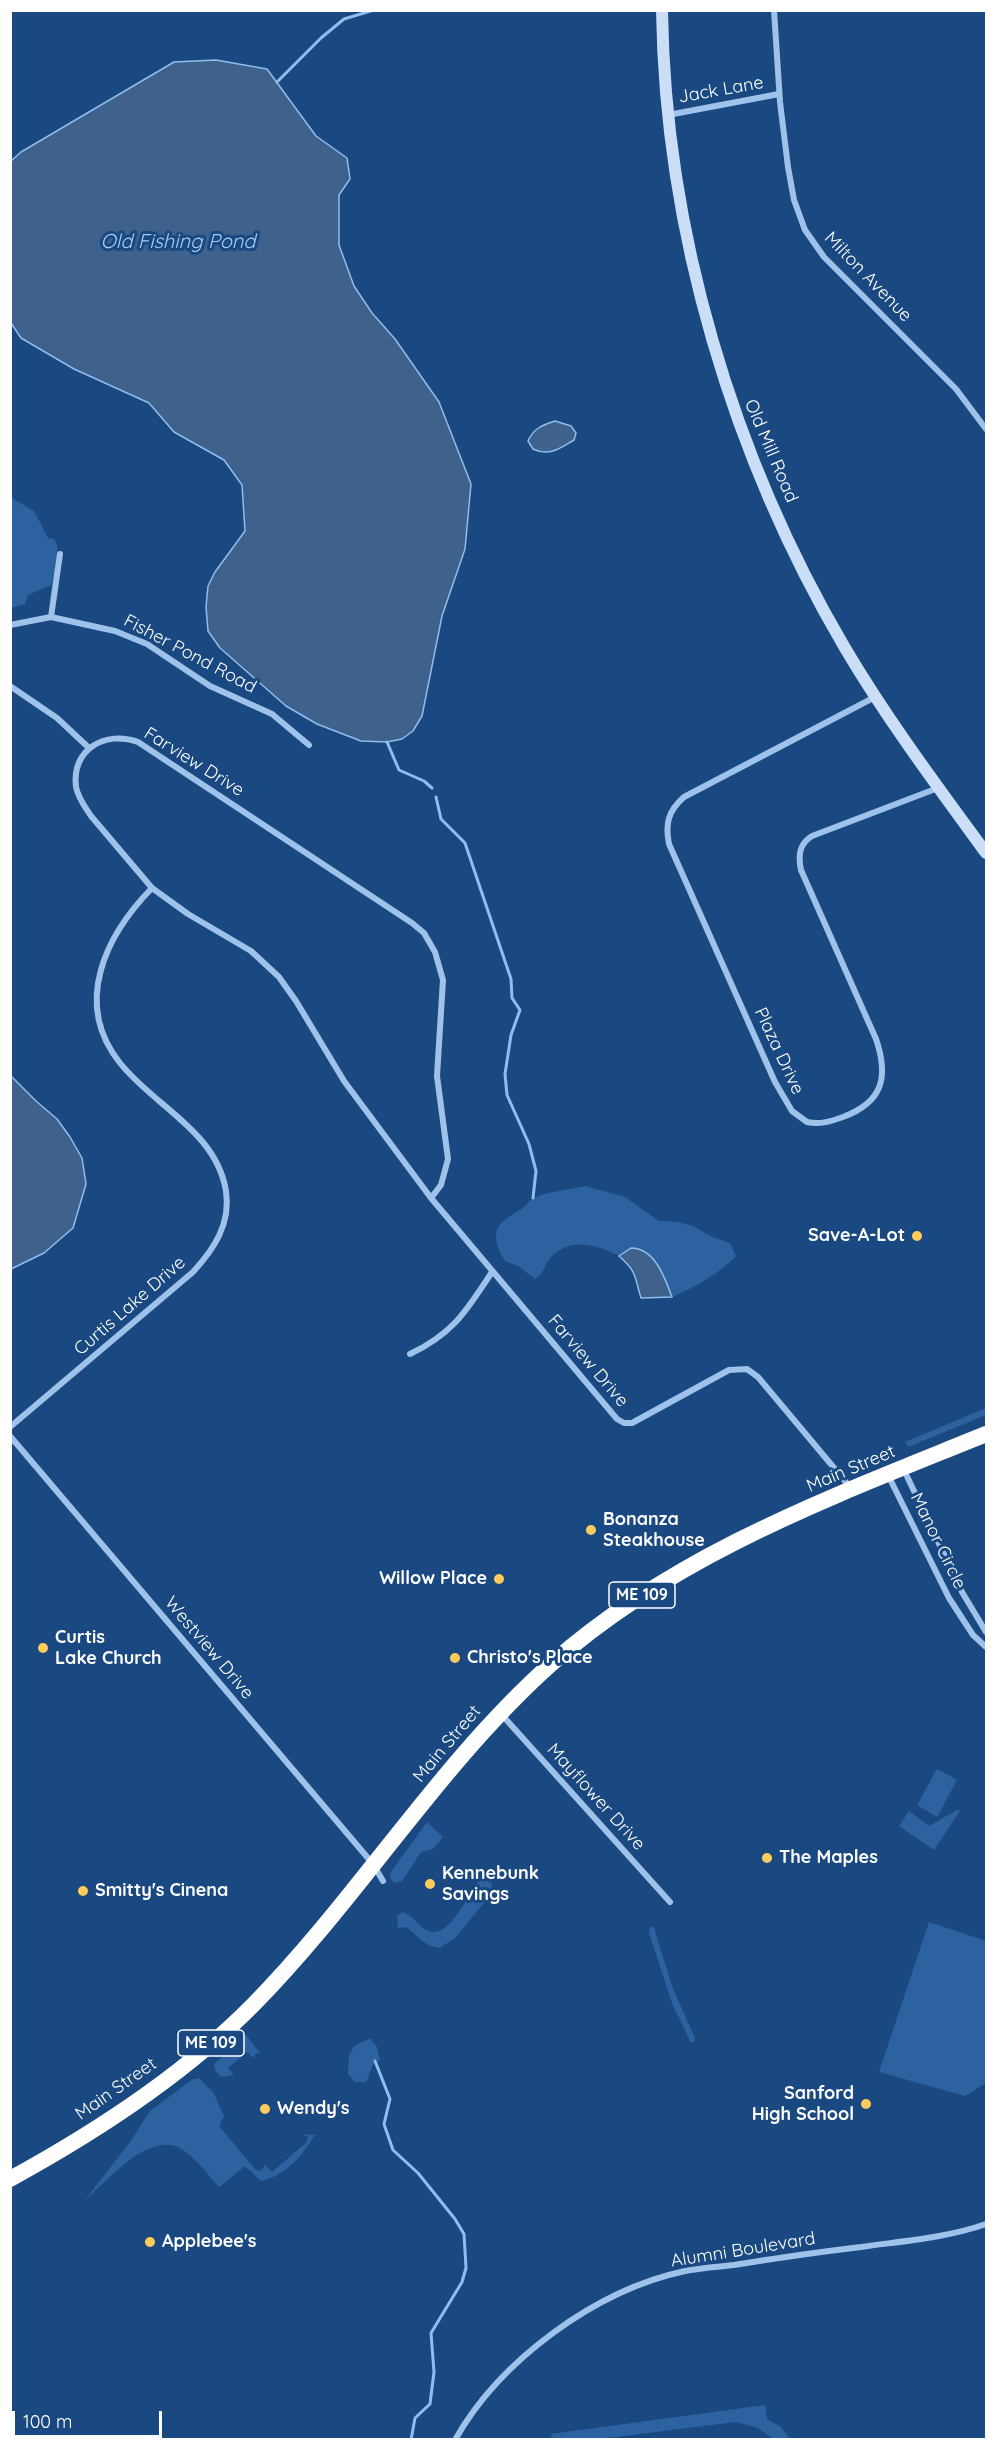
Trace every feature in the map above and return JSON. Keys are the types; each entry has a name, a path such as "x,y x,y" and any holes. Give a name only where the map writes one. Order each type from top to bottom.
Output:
{"highway":[{"name":"Main Street","path":"10,2179 94,2130 145,2095 210,2044 253,2005 293,1962 459,1757 499,1713 582,1638 654,1587 724,1546 762,1527 987,1434"}],"street":[{"name":"Old Mill Road","path":"662,10 668,115 679,197 714,349 730,400 747,444 827,618 875,697 987,853"},
{"name":"Milton Avenue","path":"774,10 779,94 792,190 805,230 824,257 956,389 987,429"},
{"name":"Jack Lane","path":"668,115 779,94"},
{"path":"51,617 60,554"},
{"name":"Fisher Pond Road","path":"10,625 51,617 100,626 147,644 210,686 272,714 309,745"},
{"path":"10,686 57,718 88,747"},
{"name":"Plaza Drive","path":"875,697 684,797 675,805 667,822 669,844 775,1082 792,1111 807,1122 832,1120 862,1108 879,1090 884,1068 876,1039 801,870 801,848 812,836 939,787"},
{"name":"Farview Drive","path":"431,1198 441,1185 448,1156 437,1076 443,980 435,952 425,936 412,923 138,742 116,738 88,747 76,776 78,794 91,816 152,888 188,914 246,947 279,977 344,1081 431,1198 621,1422 632,1423 729,1370 747,1369 758,1377 853,1490"},
{"name":"Curtis Lake Drive","path":"10,1426 193,1272 213,1248 226,1220 226,1190 221,1169 213,1155 196,1133 144,1089 120,1064 104,1035 98,1013 98,984 106,954 124,920 152,888"},
{"path":"411,1354 434,1342 452,1328 492,1272"},
{"name":"Westview Drive","path":"10,1436 374,1864 383,1881"},
{"name":"Manor Circle","path":"895,1471 962,1592 987,1632"},
{"name":"Manor Circle","path":"895,1471 949,1598 973,1635 987,1647"},
{"name":"Mayflower Drive","path":"499,1713 670,1902"},
{"name":"Alumni Boulevard","path":"455,2439 488,2394 527,2355 591,2307 635,2287 685,2271 934,2237 987,2224"}],"shaded area":[{"path":"10,497 34,511 48,538 54,539 58,550 57,568 51,585 28,595 25,604 11,608"},
{"path":"585,1186 625,1197 659,1221 679,1222 693,1226 712,1237 730,1243 736,1256 706,1280 672,1297 657,1262 631,1248 619,1256 594,1246 568,1246 552,1256 541,1274 535,1279 518,1266 505,1261 496,1237 499,1226 504,1220 534,1198"},
{"path":"986,1408 986,1415 908,1447 905,1442"},
{"path":"937,1769 957,1780 937,1817 917,1805"},
{"path":"957,1810 960,1811 934,1850 899,1826 909,1811 929,1826"},
{"path":"427,1822 443,1837 433,1849 421,1852 402,1881 395,1883 390,1878 390,1873"},
{"path":"477,1870 492,1884 491,1894 456,1937 440,1948 422,1941 407,1927 398,1928 397,1916 402,1912 428,1931 442,1930 467,1900 472,1901 473,1895 477,1895"},
{"path":"929,1922 986,1941 986,2083 965,2096 879,2072"},
{"path":"650,1926 654,1928 673,1989 695,2038 694,2043 690,2041 672,2003 649,1933"},
{"path":"246,2035 260,2053 256,2053 254,2058 247,2052 228,2068 234,2075 221,2077 215,2070 214,2064"},
{"path":"370,2038 377,2047 380,2060 372,2066 366,2082 355,2082 348,2074 349,2055 354,2046"},
{"path":"199,2078 213,2092 224,2116 219,2126 256,2170 261,2171 265,2165 272,2172 307,2142 308,2137 302,2134 315,2135 299,2157 278,2175 261,2181 245,2166 219,2187 198,2162 183,2150 171,2145 157,2146 131,2159 85,2200 130,2142 150,2111 193,2079"},
{"path":"765,2405 767,2419 781,2427 790,2439 773,2439 758,2428 736,2422 600,2439 552,2439 551,2434"}],"water":[{"name":"Old Fishing Pond","path":"216,60 267,69 316,136 347,158 350,179 339,195 339,245 354,286 439,402 471,484 465,549 442,616 422,716 413,731 402,739 387,742 361,741 317,724 286,706 220,648 208,631 206,607 208,586 215,572 245,531 242,485 224,460 174,432 149,403 74,369 21,338 11,323 11,161 21,152 174,62"},
{"path":"555,421 571,426 576,433 574,440 550,452 533,449 528,441 532,433"},
{"path":"10,1075 57,1119 70,1137 82,1158 86,1184 73,1228 44,1253 11,1269"},
{"path":"631,1248 639,1249 653,1258 672,1297 641,1298 632,1271 619,1256"}],"waterway":[{"path":"277,82 321,38 344,19 374,10"},
{"path":"387,742 399,770 424,781 432,788"},
{"path":"436,797 441,819 465,843 511,979 512,998 520,1010 511,1035 505,1074 507,1095 529,1144 536,1171 533,1198"},
{"path":"375,2061 390,2099 384,2124 393,2150 418,2173 455,2219 464,2234 466,2268 462,2282 431,2333 434,2372 430,2404 415,2418 411,2440"}],"place":[{"name":"Save-A-Lot","path":"917,1236"},
{"name":"Bonanza Steakhouse","path":"591,1530"},
{"name":"Willow Place","path":"499,1579"},
{"name":"Curtis Lake Church","path":"43,1648"},
{"name":"Christo's Place","path":"455,1658"},
{"name":"The Maples","path":"767,1858"},
{"name":"Kennebunk Savings","path":"430,1884"},
{"name":"Smitty's Cinena","path":"83,1891"},
{"name":"Sanford High School","path":"866,2104"},
{"name":"Wendy's","path":"265,2109"},
{"name":"Applebee's","path":"150,2242"}]}
